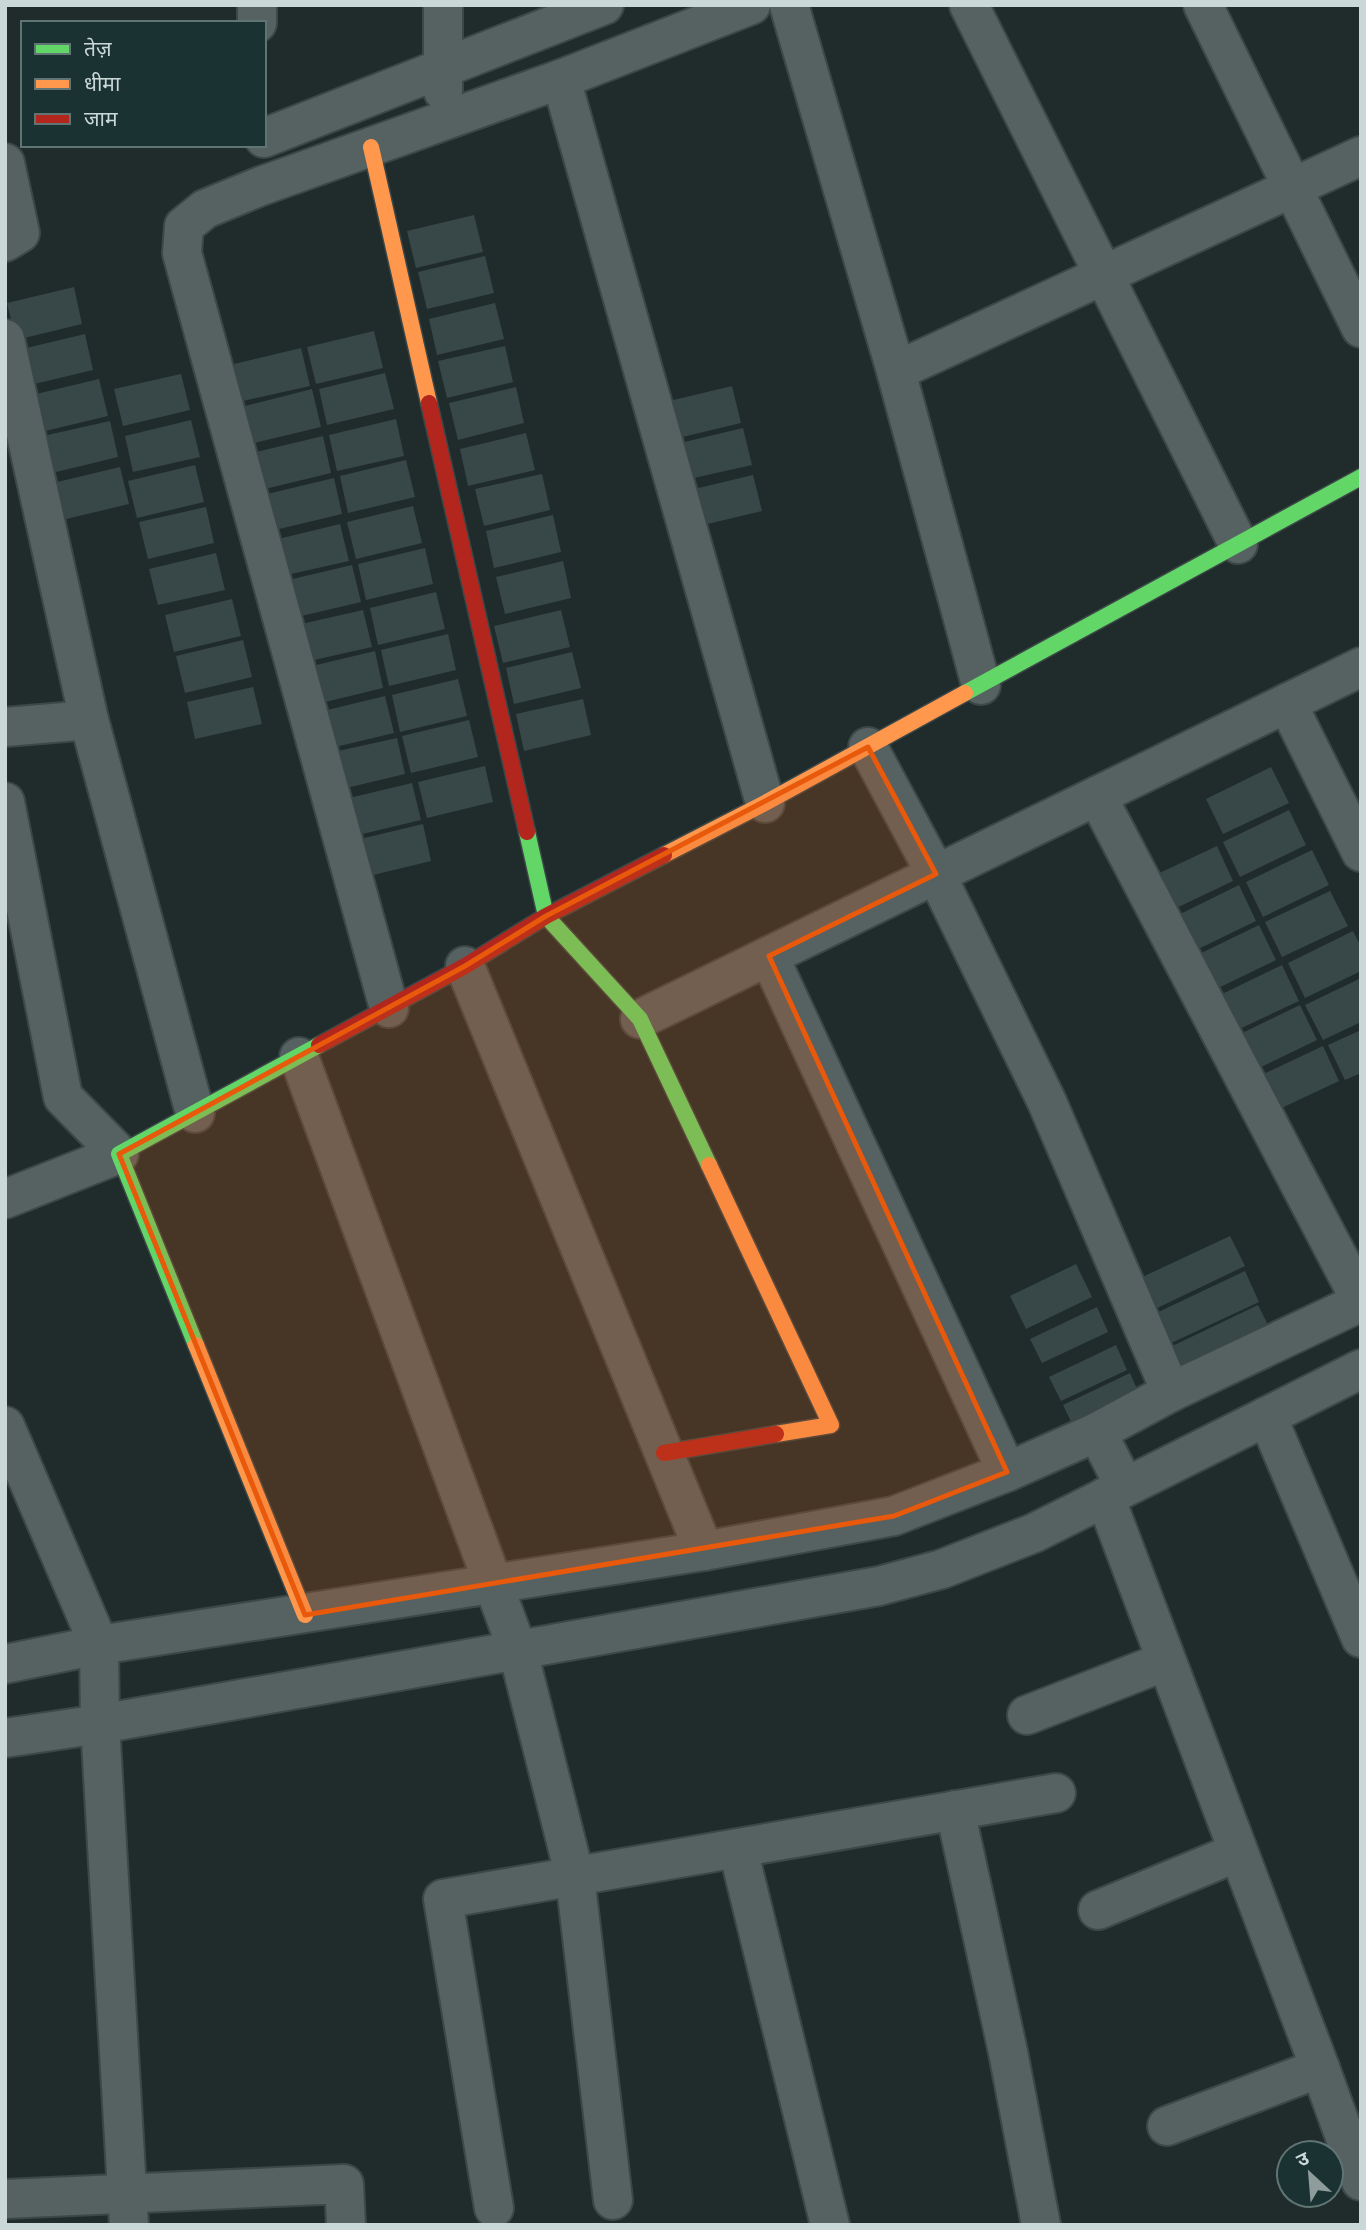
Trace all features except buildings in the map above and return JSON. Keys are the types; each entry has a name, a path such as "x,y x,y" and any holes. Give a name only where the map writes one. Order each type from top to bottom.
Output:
{"street":[{"path":"443,5 443,121"},
{"path":"266,137 604,5"},
{"path":"389,1008 182,253 184,226 205,209 261,186 561,79 751,5"},
{"path":"789,5 896,371 981,685"},
{"path":"969,5 1238,544"},
{"path":"1203,5 1361,328"},
{"path":"561,79 765,803"},
{"path":"259,147 261,186"},
{"path":"371,147 546,916 640,1019 831,1425 664,1453"},
{"path":"896,371 1361,156"},
{"path":"5,163 19,233 5,242"},
{"path":"5,339 89,720 195,1113"},
{"path":"5,1199 119,1154 465,966 546,916 765,803 1361,478"},
{"path":"640,1019 1361,667"},
{"path":"1287,703 1361,852"},
{"path":"5,727 89,720"},
{"path":"868,747 936,874 1047,1102 1171,1392"},
{"path":"5,1664 100,1685 506,1618 879,1586 942,1569 1034,1532 1109,1466 1171,1392 1361,1301 1097,796"},
{"path":"5,802 63,1097 119,1154 305,1615"},
{"path":"769,956 1007,1472"},
{"path":"465,966 704,1550"},
{"path":"299,1056 506,1618 575,1877 613,2200"},
{"path":"5,1738 100,1685 305,1615 506,1618 704,1550 894,1516 1007,1472 1109,1466 1266,1416 1361,1369"},
{"path":"1266,1416 1361,1638"},
{"path":"5,1426 100,1685 128,2209"},
{"path":"1109,1466 1166,1661 1361,2181"},
{"path":"1027,1715 1166,1661"},
{"path":"494,2208 443,1899 1056,1793"},
{"path":"955,1810 1008,2052 1041,2225"},
{"path":"738,1849 830,2225"},
{"path":"1098,1910 1238,1852"},
{"path":"1167,2126 1320,2068"},
{"path":"5,2199 128,2209 344,2184 345,2225"}],"highlighted area":[{"path":"868,747 936,874 769,956 1007,1472 894,1516 305,1615 119,1154 465,966 546,916"}],"traffic: fast":[{"path":"965,693 1361,477"},
{"path":"527,832 546,916 640,1019 709,1165"},
{"path":"196,1345 119,1154 319,1045"}],"traffic: slow":[{"path":"371,147 429,403"},
{"path":"664,855 965,693"},
{"path":"709,1165 831,1425 776,1434"},
{"path":"196,1345 305,1615"}],"traffic: jam":[{"path":"429,403 527,832"},
{"path":"319,1045 465,966 546,916 664,855"},
{"path":"664,1453 776,1434"}]}
